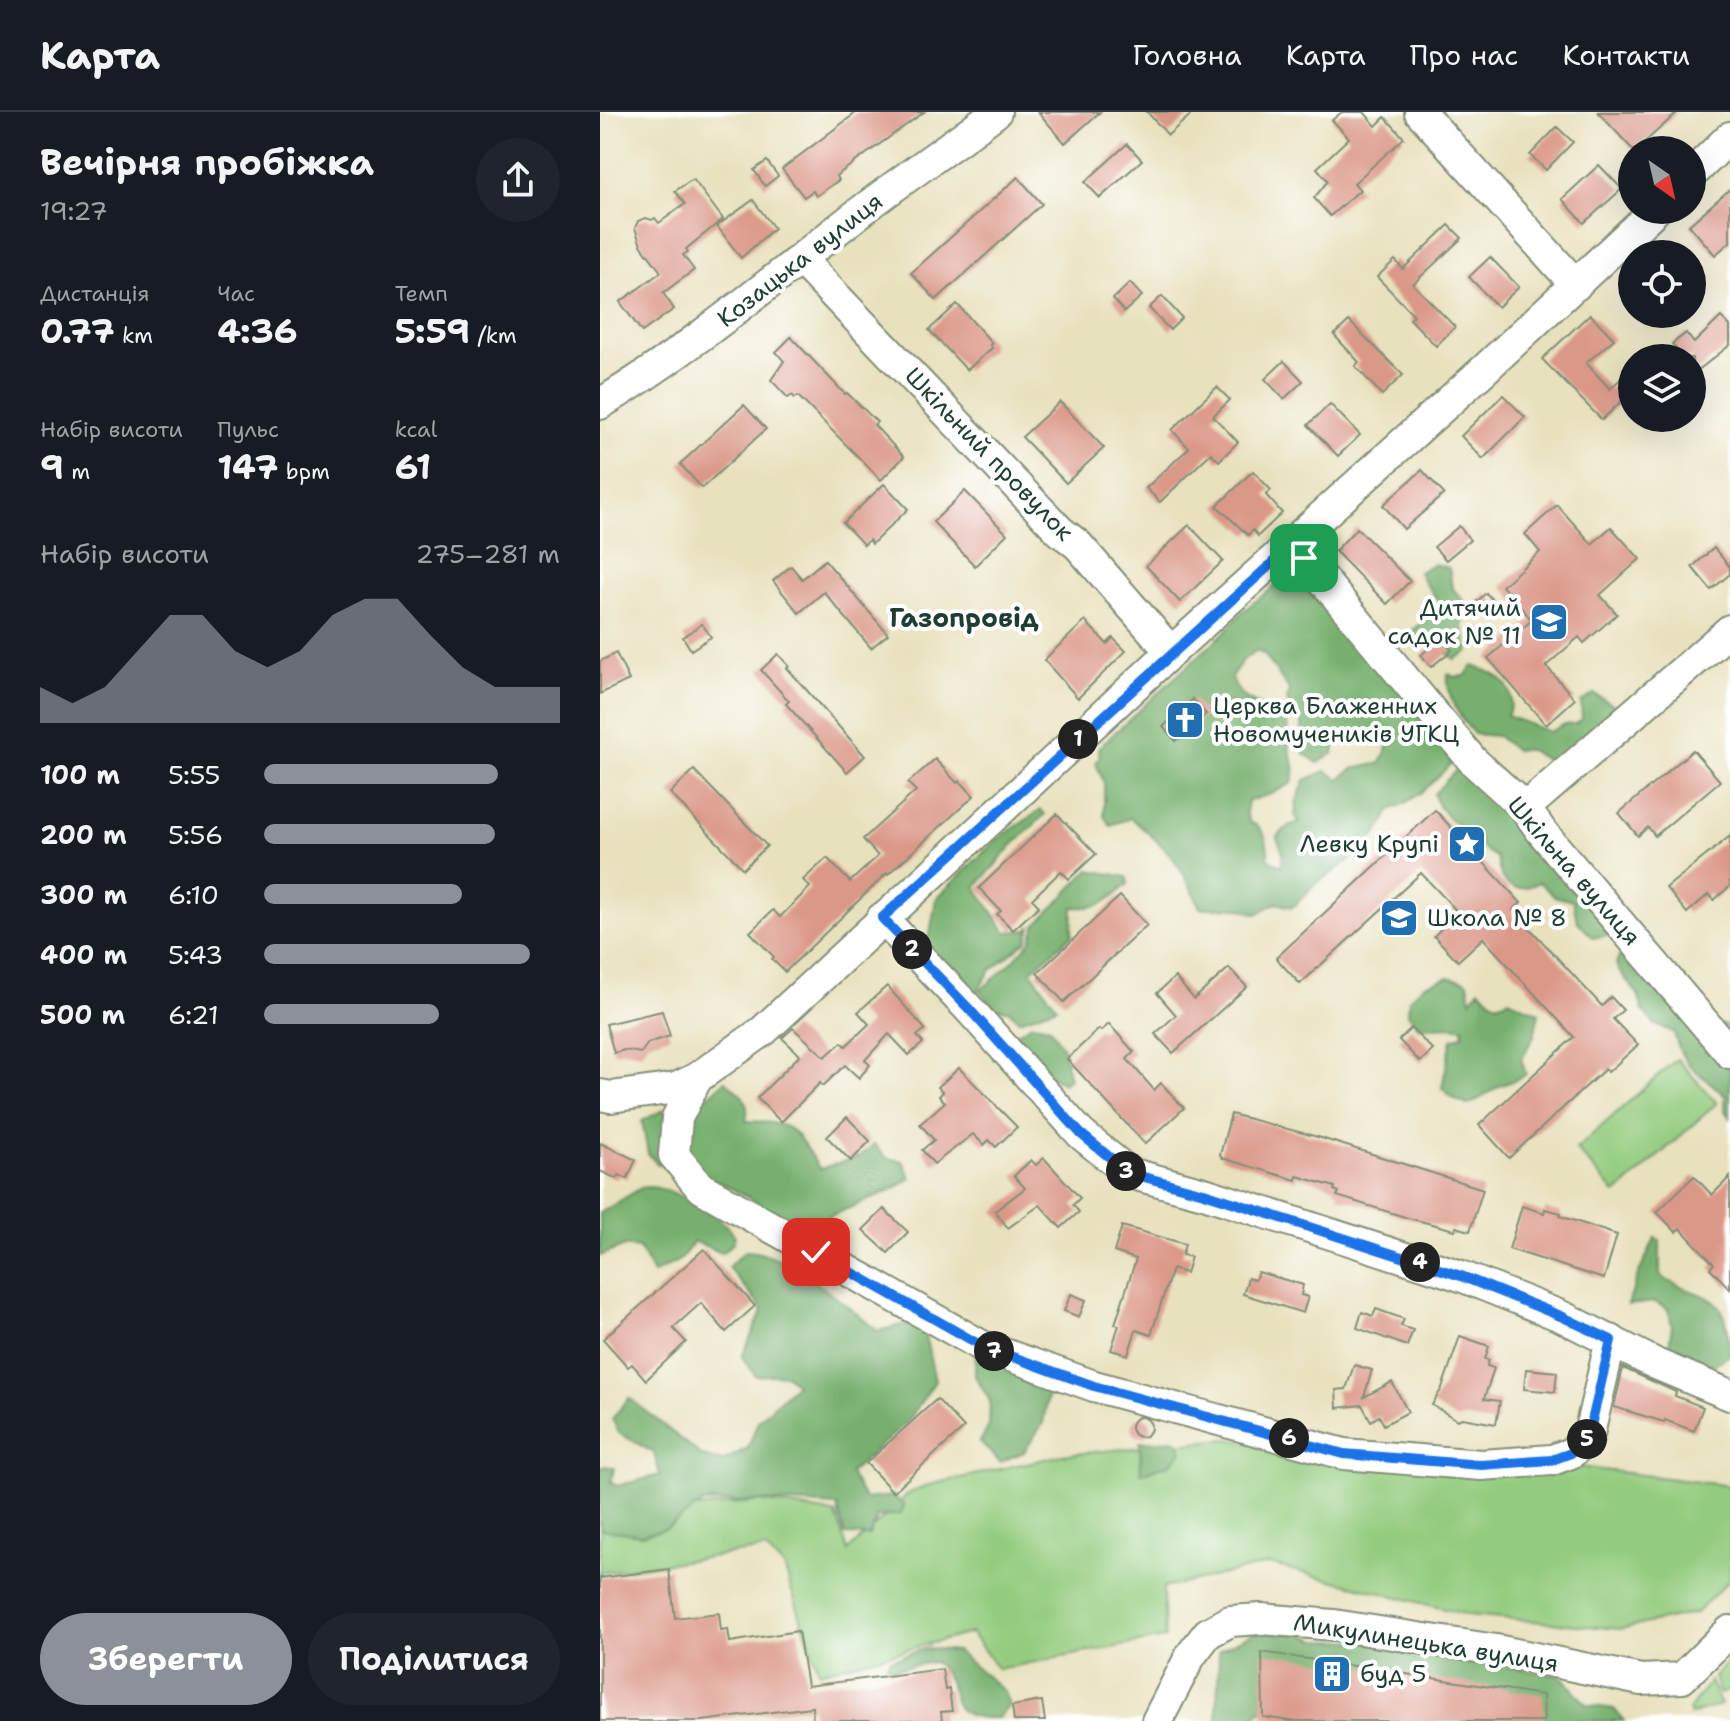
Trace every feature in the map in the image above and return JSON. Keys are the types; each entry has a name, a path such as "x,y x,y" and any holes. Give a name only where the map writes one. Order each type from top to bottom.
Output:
{"street":[{"name":"Козацька вулиця","path":"600,404 639,380 996,112"},
{"path":"1420,112 1576,285"},
{"path":"1706,160 1730,137"},
{"path":"600,1095 611,1097 676,1088 697,1078 763,1031 1171,652 1293,544 1640,224"},
{"name":"Шкільний провулок","path":"801,260 1060,531 1078,545 1171,652"},
{"name":"Шкільна вулиця","path":"1293,544 1473,761 1525,808 1730,1053"},
{"path":"1525,808 1730,630"},
{"path":"882,918 1081,1134 1129,1173 1218,1197 1461,1276 1563,1317 1656,1364 1730,1395"},
{"path":"697,1078 677,1118 674,1155 700,1187 982,1346 1094,1386 1344,1454 1481,1465 1552,1460 1571,1453 1588,1438 1611,1340"},
{"name":"Микулинецька вулиця","path":"1157,1721 1191,1655 1208,1633 1230,1621 1261,1619 1375,1631 1496,1650 1641,1680 1682,1678 1730,1631"}],"green space":[{"path":"1295,562 1460,756 1420,793 1390,810 1381,828 1367,844 1316,883 1292,907 1276,903 1257,914 1239,908 1200,908 1180,868 1155,839 1131,818 1110,825 1104,816 1104,783 1096,763 1100,756 1098,748 1227,630 1242,612 1275,586 1283,572","holes":["1256,651 1264,654 1289,689 1287,701 1302,723 1304,753 1318,763 1334,753 1337,739 1351,736 1370,737 1389,744 1381,763 1353,769 1339,779 1326,771 1305,780 1297,800 1295,816 1299,822 1288,826 1277,837 1283,853 1281,866 1269,859 1265,837 1259,828 1249,822 1246,812 1248,801 1292,783 1295,769 1286,719 1245,698 1234,684 1232,675 1244,659"]},
{"path":"1433,564 1449,568 1452,588 1466,603 1463,627 1469,651 1455,659 1442,650 1440,641 1433,638 1418,647 1411,642 1411,632 1441,607 1419,572"},
{"path":"1473,666 1505,683 1511,697 1507,716 1550,732 1582,719 1581,702 1594,694 1614,705 1613,721 1566,761 1544,759 1530,750 1515,750 1497,736 1474,734 1455,706 1448,682 1448,674 1465,676"},
{"path":"1457,769 1477,770 1604,914 1609,935 1593,938 1577,921 1573,901 1554,896 1539,882 1516,888 1505,882 1497,858 1483,849 1438,806 1434,794"},
{"path":"1041,810 1045,814 976,887 1006,932 1031,927 1027,941 991,970 973,998 924,941 930,934 936,899 996,840"},
{"path":"1089,870 1127,877 1128,884 1104,903 1073,907 1072,935 1031,971 1057,1007 1019,1020 1008,1010 994,1008 980,991 1031,941 1036,925"},
{"path":"1625,951 1713,1023 1730,1026 1730,1118 1725,1111 1725,1096 1688,1063 1674,1032 1655,1025 1643,1011 1638,994 1618,970 1616,963"},
{"path":"1449,977 1468,982 1471,1000 1479,989 1497,1004 1509,999 1539,1013 1534,1036 1521,1059 1526,1074 1467,1105 1451,1097 1442,1087 1452,1039 1463,1035 1464,1028 1419,1027 1408,1014 1409,999 1424,985"},
{"path":"1032,1024 1050,1027 1063,1048 1069,1078 1063,1083 1015,1057 1014,1035"},
{"path":"1677,1059 1717,1103 1616,1194 1576,1149"},
{"path":"725,1081 746,1102 746,1121 776,1124 792,1131 820,1169 859,1157 874,1144 886,1158 903,1161 911,1178 894,1189 823,1219 817,1231 806,1234 717,1181 698,1173 658,1164 648,1154 642,1121 663,1110 689,1109"},
{"path":"648,1187 683,1197 708,1212 729,1228 735,1236 733,1243 722,1253 694,1241 681,1259 653,1274 639,1248 625,1246 600,1256 600,1213 641,1188"},
{"path":"1655,1238 1660,1240 1660,1276 1712,1300 1725,1317 1729,1356 1713,1365 1685,1358 1669,1346 1672,1325 1668,1309 1655,1302 1628,1305"},
{"path":"745,1251 761,1253 797,1270 878,1331 913,1322 924,1330 935,1381 908,1421 850,1473 864,1499 894,1496 904,1506 901,1514 877,1517 869,1536 845,1535 837,1506 761,1501 703,1503 665,1529 641,1535 600,1529 600,1468 614,1468 611,1483 617,1486 660,1475 654,1453 619,1433 612,1419 629,1398 702,1456 723,1461 748,1448 758,1421 796,1384 786,1374 756,1376 742,1357 763,1310 728,1267"},
{"path":"976,1350 1050,1383 1043,1423 1024,1452 1000,1462 980,1442 989,1426 990,1401 975,1376"},
{"path":"1227,1439 1386,1464 1571,1466 1730,1486 1730,1579 1696,1613 1620,1629 1468,1615 1269,1564 1163,1588 1165,1638 998,1669 971,1633 819,1672 784,1567 765,1549 600,1573 600,1507 669,1511 761,1501 836,1514 848,1551 909,1493 933,1484 1062,1455"},
{"path":"1177,1440 1182,1451 1170,1464 1141,1473 1140,1442"},
{"path":"1253,1633 1299,1633 1317,1640 1365,1641 1561,1676 1587,1705 1614,1709 1624,1721 1399,1721 1266,1707 1248,1721 1217,1721 1219,1650"},
{"path":"927,1648 956,1651 1004,1691 1009,1706 998,1718 966,1714 959,1708 944,1672 934,1662 893,1669 887,1665 891,1659"},
{"path":"1730,1660 1730,1690 1720,1694 1714,1677"},
{"path":"1710,1681 1721,1705 1690,1715 1689,1710"}],"building":[{"path":"857,112 924,112 836,176 839,180 816,196 813,191 804,197 782,169"},
{"path":"1038,112 1100,112 1065,143"},
{"path":"1147,112 1194,112 1168,135"},
{"path":"1342,112 1364,112 1376,126 1385,117 1404,138 1354,183 1360,190 1330,216 1314,198 1328,181 1317,168 1349,138 1332,120"},
{"path":"1598,112 1678,112 1651,136 1620,136"},
{"path":"1557,127 1573,142 1546,170 1530,155"},
{"path":"1127,144 1142,160 1100,198 1085,182"},
{"path":"767,161 778,176 765,186 754,170"},
{"path":"1599,165 1618,185 1618,193 1584,223 1562,199"},
{"path":"1018,177 1042,204 936,300 911,273"},
{"path":"693,179 723,219 686,249 688,252 683,255 694,270 663,293 674,309 642,332 620,302 661,272 641,245 635,228 638,221 646,218 655,218 659,223 685,204 675,191"},
{"path":"1730,189 1730,242 1715,255 1706,240 1702,240 1689,225 1706,224 1706,210"},
{"path":"753,200 774,228 741,258 717,226"},
{"path":"1449,225 1462,238 1413,284 1455,327 1436,346 1410,319 1414,315 1377,277 1395,260 1403,269"},
{"path":"1490,257 1519,287 1498,307 1469,277"},
{"path":"1130,283 1142,296 1124,312 1113,299"},
{"path":"1162,296 1182,318 1170,330 1149,308"},
{"path":"957,304 992,343 992,348 967,370 929,330"},
{"path":"1590,314 1614,339 1586,363 1610,389 1618,381 1618,405 1602,420 1542,359"},
{"path":"1721,317 1730,326 1730,345 1706,364 1706,344 1672,344 1686,333 1694,343"},
{"path":"1349,321 1403,375 1382,395 1355,366 1359,362 1334,335"},
{"path":"791,337 845,394 877,422 874,425 904,457 881,480 798,396 788,398 771,380 784,361 776,352"},
{"path":"1284,361 1303,381 1284,399 1265,379"},
{"path":"1217,387 1230,400 1213,416 1238,442 1219,461 1211,453 1160,502 1146,488 1189,448 1172,430"},
{"path":"1503,395 1525,417 1483,459 1461,436"},
{"path":"1060,402 1104,448 1066,483 1022,437"},
{"path":"1330,404 1360,435 1338,456 1308,425"},
{"path":"744,405 766,429 702,488 680,464"},
{"path":"1422,470 1444,494 1404,529 1383,505"},
{"path":"1253,471 1271,490 1266,495 1282,513 1258,536 1253,530 1248,535 1217,506"},
{"path":"884,484 908,509 872,544 869,540 864,545 843,523"},
{"path":"965,491 1007,534 975,566 933,522"},
{"path":"1557,505 1592,544 1611,527 1640,559 1600,595 1617,614 1584,643 1579,637 1546,666 1575,699 1546,725 1488,658 1532,620 1502,586 1540,552 1525,534"},
{"path":"1189,525 1223,561 1180,602 1146,566"},
{"path":"1459,526 1470,540 1446,560 1434,547"},
{"path":"1357,528 1410,581 1387,604 1335,551"},
{"path":"1714,548 1730,567 1730,574 1711,590 1692,567"},
{"path":"825,560 888,634 871,648 824,592 799,613 773,581 791,566 802,579"},
{"path":"1486,593 1497,605 1485,616 1474,604"},
{"path":"1085,621 1107,644 1113,638 1126,651 1078,698 1044,660"},
{"path":"702,624 711,637 691,650 683,637"},
{"path":"1441,637 1452,650 1431,667 1421,655"},
{"path":"616,653 629,680 600,694 600,661"},
{"path":"778,654 865,756 847,772 786,704 789,701 761,670"},
{"name":"Церква Блаженних Новомучеників УГКЦ","path":"1193,699 1206,714 1176,741 1163,727"},
{"path":"1693,750 1720,781 1655,836 1648,827 1638,836 1619,813"},
{"path":"935,759 974,796 887,873 785,972 750,932 773,910 780,917 810,887 803,880 827,858 850,882 878,856 863,839 916,791 908,783"},
{"path":"694,770 767,846 743,869 670,793"},
{"path":"1435,810 1521,903 1513,910 1602,1006 1611,997 1623,1010 1613,1019 1638,1045 1608,1072 1605,1069 1509,1158 1479,1125 1574,1037 1483,938 1458,961 1434,936 1443,927 1439,923 1455,909 1421,873 1300,984 1276,958"},
{"path":"1057,814 1096,854 1069,879 1061,871 1032,899 1039,906 1013,930 997,914 1001,911 979,888"},
{"path":"1730,836 1730,886 1714,900 1709,894 1687,913 1666,888"},
{"path":"1120,896 1147,925 1064,1002 1037,973"},
{"path":"1229,968 1247,987 1173,1053 1155,1034 1176,1015 1157,993 1175,977 1194,999"},
{"path":"887,986 925,1029 917,1036 923,1043 909,1055 889,1034 865,1060 870,1065 859,1078 845,1065 823,1086 820,1083 781,1122 757,1098 800,1055 782,1038 793,1028 825,1057 842,1042 846,1046 869,1024 858,1012"},
{"path":"662,1011 670,1036 648,1043 641,1053 624,1050 614,1053 606,1024"},
{"path":"1109,1024 1134,1052 1127,1059 1154,1090 1161,1083 1184,1108 1145,1144 1067,1059 1099,1029 1101,1031"},
{"path":"1411,1028 1433,1050 1420,1062 1399,1040"},
{"path":"959,1068 1017,1127 996,1147 989,1140 984,1145 973,1134 934,1164 922,1150 934,1140 920,1124 945,1102 939,1096 943,1092 938,1087"},
{"path":"1231,1114 1318,1137 1483,1189 1470,1231 1408,1218 1337,1196 1339,1192 1334,1190 1335,1187 1297,1176 1296,1180 1222,1158 1220,1155"},
{"path":"847,1117 870,1141 851,1161 827,1137"},
{"path":"600,1143 636,1160 627,1179 619,1175 617,1179 600,1171"},
{"path":"1044,1158 1080,1198 1073,1205 1079,1212 1061,1228 1040,1205 1008,1228 995,1211 1025,1188 1014,1176 1031,1160 1036,1165"},
{"path":"1694,1176 1712,1195 1730,1177 1730,1289 1710,1268 1714,1264 1680,1228 1676,1232 1657,1212"},
{"path":"1522,1206 1544,1213 1545,1209 1561,1213 1560,1216 1617,1235 1604,1279 1509,1249"},
{"path":"884,1209 908,1232 888,1253 863,1230"},
{"path":"1122,1226 1185,1244 1182,1255 1191,1257 1186,1273 1172,1269 1151,1335 1136,1330 1128,1355 1111,1350 1119,1325 1115,1324 1136,1259 1114,1252"},
{"path":"704,1249 755,1306 726,1332 701,1303 673,1328 686,1342 646,1380 632,1364 628,1367 603,1339"},
{"path":"1258,1272 1303,1285 1301,1295 1308,1297 1303,1313 1243,1294 1248,1278 1255,1280"},
{"path":"1071,1294 1086,1300 1079,1317 1064,1311"},
{"path":"1376,1309 1404,1319 1401,1326 1413,1330 1407,1346 1357,1328 1362,1312 1373,1316"},
{"path":"1460,1336 1489,1346 1485,1359 1489,1360 1487,1366 1494,1368 1484,1399 1500,1401 1496,1424 1462,1418 1457,1420 1432,1405 1442,1388"},
{"path":"1354,1365 1372,1370 1364,1397 1392,1382 1408,1412 1384,1425 1379,1416 1371,1421 1362,1405 1337,1408 1336,1390 1346,1389"},
{"path":"1623,1368 1703,1407 1694,1431 1614,1407"},
{"path":"1526,1369 1557,1372 1555,1392 1524,1389"},
{"path":"937,1399 964,1428 893,1492 866,1463"},
{"path":"1141,1417 1148,1420 1151,1427 1148,1434 1141,1437 1134,1434 1131,1427 1134,1420"},
{"path":"669,1569 675,1618 719,1613 721,1630 728,1629 730,1642 798,1631 807,1686 942,1669 952,1711 941,1712 942,1721 813,1721 812,1707 702,1721 600,1721 600,1578"},
{"name":"буд 5","path":"1262,1652 1543,1695 1544,1721 1289,1721 1263,1717"},
{"path":"1042,1701 1045,1721 1014,1721 1012,1706"}],"place":[{"name":"Дитячий садок № 11","path":"1549,622"},
{"name":"Церква Блаженних Новомучеників УГКЦ","path":"1185,720"},
{"name":"Левку Крупі","path":"1467,844"},
{"name":"Школа № 8","path":"1399,918"},
{"name":"буд 5","path":"1332,1674"}],"district":[{"name":"Газопровід","path":"964,617"}],"route":[{"path":"816,1252 982,1346 1094,1386 1344,1454 1481,1465 1552,1460 1571,1453 1588,1438 1611,1340 1461,1276 1204,1193 1129,1173 1081,1134 971,1011 882,918 1293,544 1304,558"}]}
